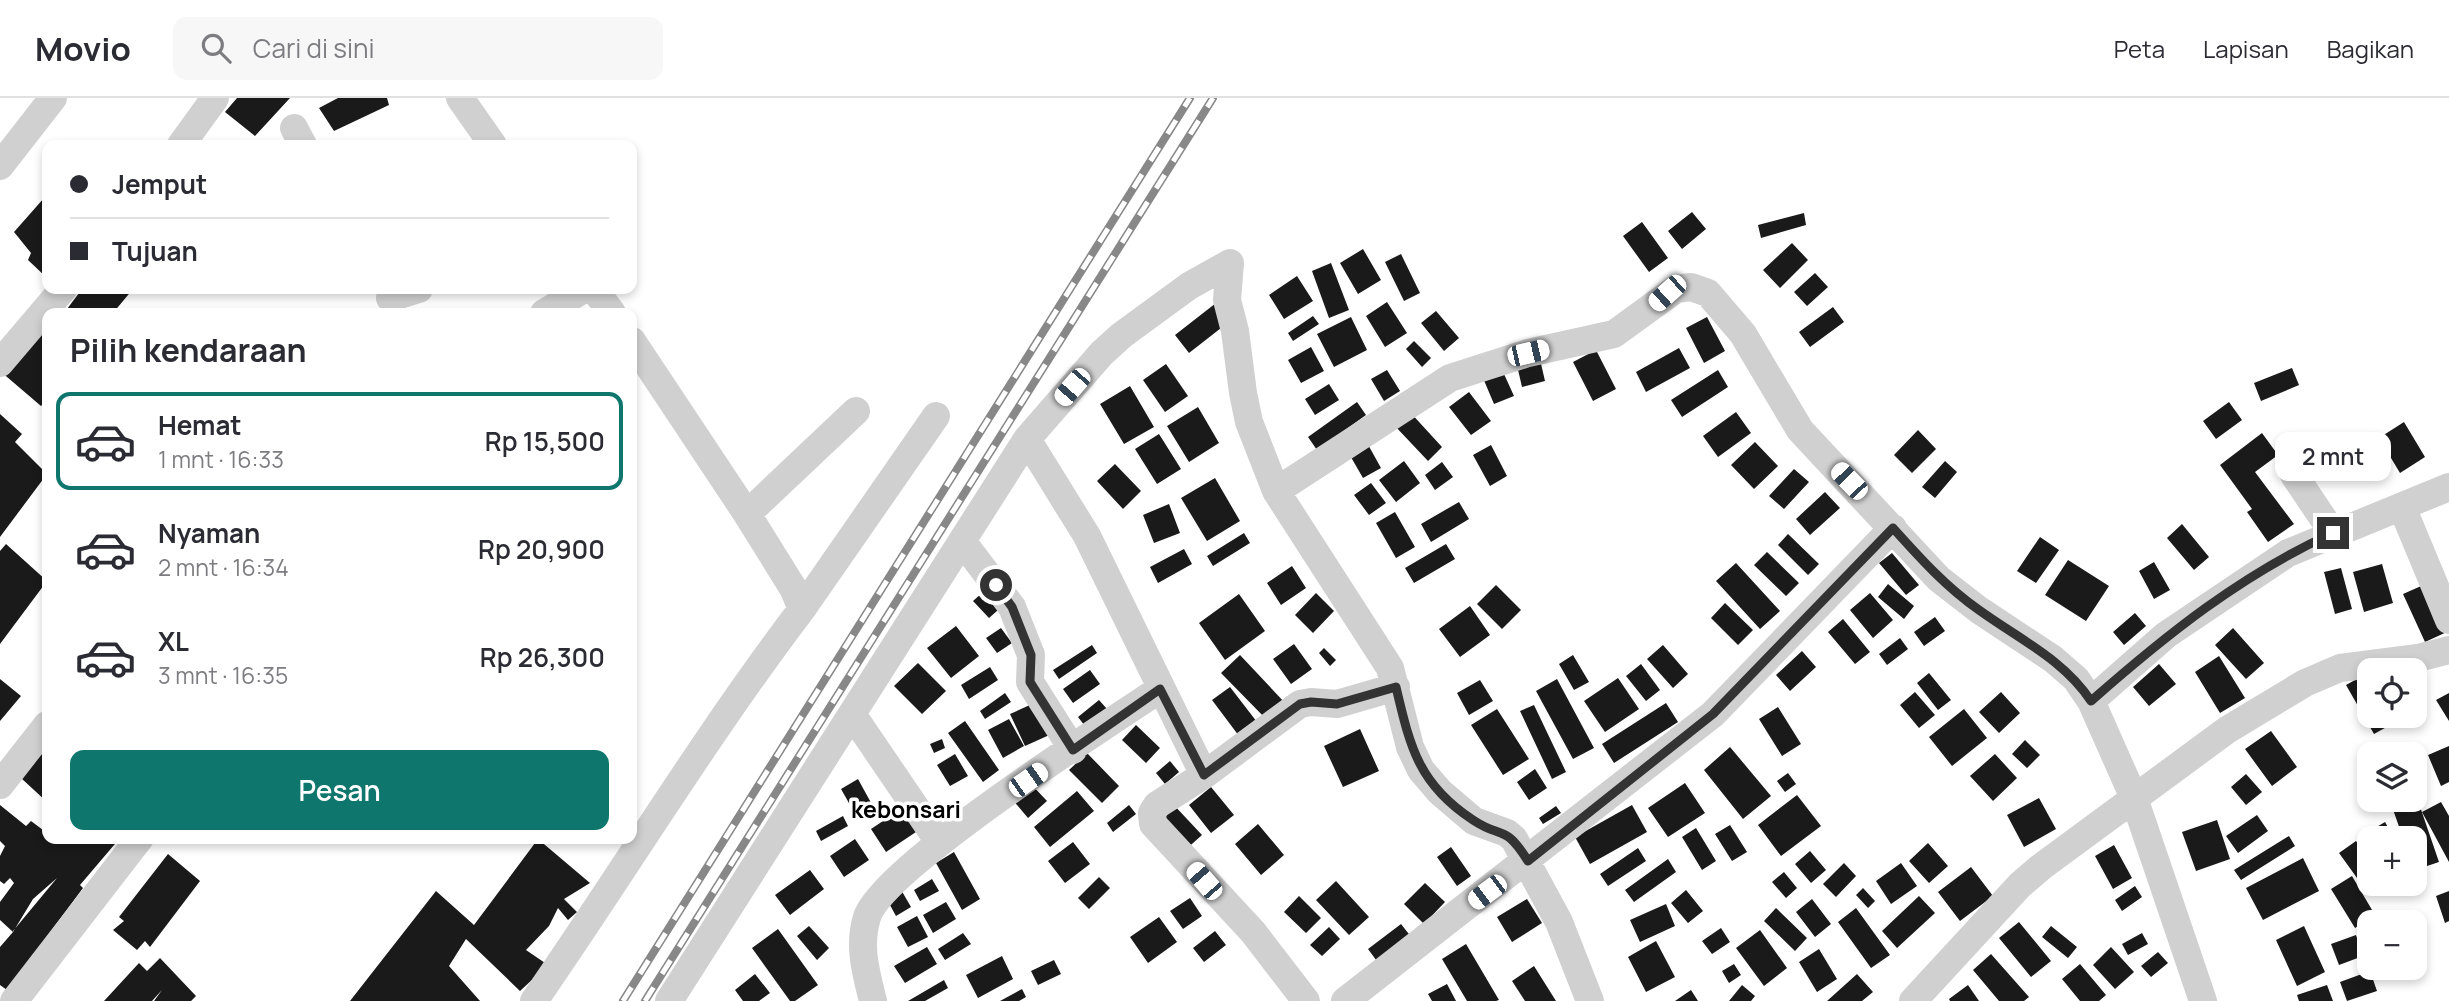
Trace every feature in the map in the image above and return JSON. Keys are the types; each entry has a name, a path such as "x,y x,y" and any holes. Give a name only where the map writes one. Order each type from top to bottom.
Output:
{"street":[{"path":"0,166 53,98"},
{"path":"185,140 215,98"},
{"path":"460,98 489,140"},
{"path":"669,1001 1027,439 1102,352 1189,285 1230,263 1227,300 1234,323 1245,403 1255,441 1276,491 1390,668 1410,747 1421,770 1440,792 1474,821 1507,833 1514,839 1559,922 1590,1001"},
{"path":"1276,491 1450,378 1528,353 1614,334 1638,319 1667,293 1691,287 1708,293 1727,313 1800,430 1939,579 1979,610 2053,659 2077,679 2091,701 2134,798 2203,1001"},
{"path":"47,308 59,294"},
{"path":"383,300 403,294"},
{"path":"552,308 576,294"},
{"path":"0,363 42,314"},
{"path":"637,349 747,514 793,588 802,609"},
{"path":"747,514 856,411"},
{"path":"534,1001 594,917 753,673 802,609 936,415"},
{"path":"1027,439 1087,536 1204,775"},
{"path":"2294,475 2333,533"},
{"path":"2091,701 2166,635 2288,553 2449,486"},
{"path":"2402,507 2449,620"},
{"path":"1345,1001 1528,861 1713,714 1893,528"},
{"path":"962,541 1012,607 1031,655 1030,682 1073,750"},
{"path":"1913,1001 2020,885 2238,722 2305,682 2340,668 2418,658 2449,650"},
{"path":"1306,1001 1253,932 1153,824 1152,813 1157,805 1204,775 1300,704 1337,704 1396,687"},
{"path":"873,1001 864,961 863,942 867,915 883,894 939,842 1160,689"},
{"path":"852,714 939,842"},
{"path":"0,785 42,731"},
{"path":"14,1001 135,844"}],"building":[{"path":"237,98 290,98 255,136 225,112"},
{"path":"338,98 387,98 389,105 334,131 319,108"},
{"path":"42,200 42,273 28,260 31,253 14,232"},
{"path":"1692,212 1706,229 1682,249 1668,231"},
{"path":"1804,213 1806,225 1761,238 1758,225"},
{"path":"1642,222 1668,258 1649,272 1623,236"},
{"path":"1792,243 1808,260 1780,288 1763,270"},
{"path":"1363,249 1381,280 1358,294 1340,263"},
{"path":"1401,254 1420,293 1404,301 1385,262"},
{"path":"1331,263 1349,310 1329,318 1312,271"},
{"path":"1815,273 1828,287 1807,306 1794,292"},
{"path":"1297,276 1313,301 1284,319 1269,295"},
{"path":"78,294 129,294 117,308 68,308"},
{"path":"1387,302 1407,333 1385,347 1366,316"},
{"path":"1216,303 1230,321 1189,353 1175,335"},
{"path":"1833,307 1844,322 1810,347 1799,332"},
{"path":"1436,311 1459,338 1444,351 1421,323"},
{"path":"1313,316 1319,324 1293,341 1288,333"},
{"path":"1351,317 1367,350 1334,367 1317,334"},
{"path":"1707,317 1725,351 1704,363 1686,328"},
{"path":"40,325 42,327 41,406 0,371"},
{"path":"1414,341 1431,358 1422,367 1406,349"},
{"path":"1311,347 1324,371 1301,383 1288,360"},
{"path":"1679,348 1690,368 1646,392 1636,372"},
{"path":"1596,350 1616,389 1593,401 1573,362"},
{"path":"1539,355 1545,381 1522,387 1516,361"},
{"path":"1499,363 1514,396 1494,404 1480,371"},
{"path":"1166,364 1188,396 1165,412 1143,380"},
{"path":"2292,368 2299,385 2261,401 2254,383"},
{"path":"1387,370 1400,391 1384,401 1371,379"},
{"path":"1718,370 1728,387 1682,417 1671,400"},
{"path":"1329,384 1339,400 1315,415 1305,399"},
{"path":"1130,386 1154,427 1124,444 1100,404"},
{"path":"1469,392 1491,421 1471,435 1449,407"},
{"path":"1357,402 1366,415 1317,450 1308,437"},
{"path":"2229,402 2242,420 2216,439 2203,421"},
{"path":"1198,407 1219,443 1189,462 1167,426"},
{"path":"1409,411 1442,447 1428,461 1394,425"},
{"path":"1736,412 1751,433 1718,457 1703,436"},
{"path":"0,414 22,434 15,442 42,469 42,481 0,537"},
{"path":"2404,422 2425,457 2400,473 2379,438"},
{"path":"1918,430 1936,449 1912,473 1894,455"},
{"path":"2262,433 2278,455 2255,472 2294,524 2268,542 2247,512 2252,509 2220,465"},
{"path":"1159,434 1181,469 1157,484 1135,449"},
{"path":"1366,441 1381,468 1363,478 1348,452"},
{"path":"1755,442 1778,466 1754,489 1731,465"},
{"path":"1491,445 1507,476 1490,486 1473,455"},
{"path":"1404,461 1420,483 1396,502 1379,480"},
{"path":"1945,461 1957,472 1935,498 1922,487"},
{"path":"1442,462 1453,477 1435,490 1425,475"},
{"path":"1115,464 1141,491 1123,509 1097,481"},
{"path":"1794,469 1809,482 1784,509 1769,496"},
{"path":"1215,478 1240,521 1207,541 1181,498"},
{"path":"1371,483 1386,503 1369,515 1354,495"},
{"path":"1825,492 1840,508 1810,535 1796,519"},
{"path":"1459,502 1469,519 1431,542 1421,524"},
{"path":"1169,504 1180,533 1154,543 1143,515"},
{"path":"1395,512 1415,547 1396,558 1376,523"},
{"path":"2182,524 2209,557 2194,570 2167,538"},
{"path":"1244,533 1250,543 1213,566 1207,556"},
{"path":"1788,534 1819,564 1808,575 1778,545"},
{"path":"2040,537 2059,550 2036,583 2017,571"},
{"path":"6,544 42,576 42,588 0,644 0,551"},
{"path":"1446,544 1455,559 1414,583 1405,568"},
{"path":"1184,549 1192,564 1158,583 1150,567"},
{"path":"1767,552 1799,583 1786,596 1754,565"},
{"path":"1892,553 1919,585 1906,595 1879,563"},
{"path":"2068,560 2109,586 2086,621 2045,595"},
{"path":"2154,562 2170,590 2154,599 2139,571"},
{"path":"1736,563 1780,611 1760,629 1716,581"},
{"path":"2382,564 2393,603 2364,612 2353,572"},
{"path":"1292,566 1306,588 1281,605 1267,583"},
{"path":"2341,568 2352,609 2335,614 2324,572"},
{"path":"2428,583 2449,631 2425,642 2403,594"},
{"path":"1888,584 1914,606 1904,619 1878,597"},
{"path":"991,585 1007,602 989,618 973,601"},
{"path":"1496,585 1521,610 1502,629 1477,604"},
{"path":"1316,593 1334,611 1313,633 1295,615"},
{"path":"1870,593 1893,620 1873,638 1850,610"},
{"path":"1239,594 1265,631 1225,660 1199,623"},
{"path":"1725,603 1753,630 1738,645 1711,618"},
{"path":"1470,606 1490,635 1460,657 1439,629"},
{"path":"2135,613 2146,626 2124,645 2113,632"},
{"path":"1935,617 1945,631 1924,646 1914,632"},
{"path":"1843,619 1870,652 1855,664 1828,632"},
{"path":"956,626 979,656 951,678 927,648"},
{"path":"1001,628 1012,643 997,653 986,638"},
{"path":"2233,628 2264,663 2246,679 2215,645"},
{"path":"1900,638 1908,649 1887,665 1879,654"},
{"path":"1294,644 1312,669 1291,684 1273,659"},
{"path":"1092,645 1097,653 1059,679 1053,670"},
{"path":"1663,645 1688,674 1673,688 1647,659"},
{"path":"1324,648 1336,660 1330,666 1319,653"},
{"path":"1802,651 1816,667 1790,691 1776,675"},
{"path":"1240,655 1286,704 1268,721 1221,673"},
{"path":"1573,655 1589,682 1574,690 1559,664"},
{"path":"2219,656 2245,698 2220,713 2195,672"},
{"path":"918,663 946,691 922,714 894,686"},
{"path":"1641,664 1660,690 1646,701 1626,676"},
{"path":"2159,664 2176,684 2149,706 2133,687"},
{"path":"990,667 998,680 969,699 961,685"},
{"path":"1090,670 1100,684 1073,703 1063,689"},
{"path":"1929,673 1951,700 1938,710 1917,683"},
{"path":"1618,678 1639,709 1605,732 1584,701"},
{"path":"0,679 21,696 0,721"},
{"path":"1557,679 1594,748 1573,759 1536,691"},
{"path":"2357,679 2357,704 2346,685"},
{"path":"1480,680 1493,701 1469,715 1457,693"},
{"path":"1230,687 1257,722 1239,736 1212,700"},
{"path":"1915,692 1935,715 1919,728 1900,705"},
{"path":"2001,692 2020,713 1999,733 1979,712"},
{"path":"1005,693 1011,702 985,719 980,711"},
{"path":"2449,693 2449,721 2436,700"},
{"path":"1041,700 1056,732 1025,746 1010,714"},
{"path":"1099,700 1107,709 1085,726 1078,717"},
{"path":"1666,703 1678,722 1614,763 1602,744"},
{"path":"1534,705 1566,772 1552,779 1520,711"},
{"path":"1778,707 1801,744 1782,756 1759,719"},
{"path":"1497,709 1529,759 1503,775 1471,725"},
{"path":"1964,709 1987,738 1952,766 1929,737"},
{"path":"1009,719 1024,746 1003,758 988,730"},
{"path":"965,721 999,770 983,782 948,733"},
{"path":"1136,725 1160,748 1146,763 1122,740"},
{"path":"2371,728 2385,728 2374,734"},
{"path":"1360,729 1379,771 1343,787 1324,746"},
{"path":"2271,731 2297,767 2272,786 2245,749"},
{"path":"942,739 945,748 934,753 930,744"},
{"path":"2025,740 2040,755 2027,768 2012,754"},
{"path":"42,742 42,797 21,778"},
{"path":"2449,746 2449,782 2441,786 2428,755"},
{"path":"1730,747 1771,796 1743,819 1704,770"},
{"path":"1087,753 1119,786 1102,803 1069,770"},
{"path":"955,754 968,776 950,786 937,765"},
{"path":"1995,754 2017,778 1993,801 1970,776"},
{"path":"1170,761 1179,772 1165,784 1156,773"},
{"path":"1535,769 1547,788 1529,800 1517,782"},
{"path":"1788,773 1796,784 1785,792 1777,781"},
{"path":"2246,774 2262,792 2246,805 2231,787"},
{"path":"858,779 875,810 858,819 841,789"},
{"path":"1030,783 1047,801 1028,818 1012,799"},
{"path":"1685,783 1705,813 1668,837 1648,808"},
{"path":"1211,787 1234,815 1211,833 1189,805"},
{"path":"1077,791 1094,811 1050,847 1034,827"},
{"path":"1797,795 1821,826 1781,856 1758,825"},
{"path":"2039,798 2056,829 2024,847 2007,815"},
{"path":"2441,802 2449,816 2449,862 2422,812 2427,812 2427,809"},
{"path":"1172,803 1202,835 1183,852 1154,819"},
{"path":"0,805 26,826 31,821 42,829 42,844 115,844 80,885 83,888 7,990 0,985 0,947 13,932 0,920 0,902 14,883 10,878 4,884 0,881 0,856 5,846 0,841","holes":["57,878 15,928 33,899"]},
{"path":"1129,805 1136,814 1113,832 1107,823"},
{"path":"1632,805 1647,832 1590,864 1575,837"},
{"path":"1556,806 1561,813 1543,824 1539,818"},
{"path":"901,809 916,832 886,852 871,829"},
{"path":"2394,812 2422,812 2427,826 2399,826"},
{"path":"2257,815 2268,831 2238,853 2226,836"},
{"path":"843,816 848,826 821,841 816,831"},
{"path":"2217,820 2230,859 2196,871 2182,832"},
{"path":"1258,824 1284,855 1261,875 1235,844"},
{"path":"1730,825 1747,852 1732,861 1715,834"},
{"path":"2427,827 2439,862 2427,866"},
{"path":"1696,828 1716,861 1702,870 1682,837"},
{"path":"2289,836 2295,846 2241,880 2234,870"},
{"path":"855,839 869,860 844,877 830,856"},
{"path":"1073,842 1090,864 1065,883 1048,861"},
{"path":"2357,842 2357,878 2339,853"},
{"path":"1928,843 1948,866 1929,883 1909,861"},
{"path":"534,844 544,844 590,883 564,899 577,912 568,920 558,908 549,926 526,950 548,965 520,991 466,939 449,966 480,1001 350,1001 436,891 474,925"},
{"path":"2114,845 2132,878 2113,889 2095,856"},
{"path":"1451,847 1471,876 1457,886 1437,857"},
{"path":"1638,848 1646,861 1608,886 1600,874"},
{"path":"1810,851 1826,870 1811,883 1795,864"},
{"path":"954,852 980,899 962,910 936,863"},
{"path":"168,854 200,881 150,947 145,941 137,950 113,930 124,921 119,917"},
{"path":"2303,858 2319,891 2263,920 2246,888"},
{"path":"1668,859 1676,872 1634,902 1625,890"},
{"path":"1844,863 1856,876 1836,897 1823,884"},
{"path":"1901,863 1917,886 1891,904 1876,881"},
{"path":"1971,867 1993,896 1960,921 1938,892"},
{"path":"810,870 824,889 790,915 775,895"},
{"path":"1784,872 1797,888 1786,898 1772,882"},
{"path":"2352,876 2357,884 2357,896 2364,896 2372,910 2357,910 2355,928 2331,889"},
{"path":"1099,877 1110,888 1089,909 1078,898"},
{"path":"932,879 939,891 920,901 914,890"},
{"path":"1336,881 1369,917 1349,935 1316,900"},
{"path":"1425,883 1445,902 1424,924 1404,904"},
{"path":"2135,886 2142,897 2122,911 2115,900"},
{"path":"900,888 911,907 896,916 885,896"},
{"path":"1863,888 1875,901 1868,908 1856,895"},
{"path":"1686,890 1703,911 1688,923 1671,903"},
{"path":"2449,891 2449,921 2445,923 2436,896"},
{"path":"1299,896 1321,918 1306,933 1284,912"},
{"path":"1919,896 1935,913 1897,948 1882,931"},
{"path":"1190,898 1202,916 1183,929 1170,911"},
{"path":"1527,899 1542,923 1512,942 1497,917"},
{"path":"1812,899 1831,924 1815,937 1796,912"},
{"path":"946,902 956,919 933,933 923,915"},
{"path":"1666,904 1675,926 1640,942 1630,920"},
{"path":"1776,908 1807,938 1795,951 1764,921"},
{"path":"1856,908 1890,955 1871,968 1838,922"},
{"path":"917,916 928,937 908,947 897,927"},
{"path":"1159,917 1177,942 1148,963 1130,937"},
{"path":"2019,922 2051,961 2031,977 1999,938"},
{"path":"1401,924 1412,938 1379,964 1368,949"},
{"path":"809,926 829,948 817,960 797,936"},
{"path":"2051,926 2077,947 2068,958 2042,937"},
{"path":"2304,926 2325,972 2297,986 2276,940"},
{"path":"1329,927 1340,939 1322,956 1310,945"},
{"path":"1721,928 1730,942 1712,954 1702,941"},
{"path":"778,929 818,985 795,1001 790,1001 752,948"},
{"path":"1760,930 1787,968 1764,986 1736,948"},
{"path":"1215,931 1226,945 1204,962 1193,948"},
{"path":"963,933 971,944 945,960 938,949"},
{"path":"2142,933 2148,944 2128,955 2122,944"},
{"path":"2356,935 2357,958 2339,965 2331,944"},
{"path":"1656,941 1675,977 1646,992 1628,957"},
{"path":"1466,944 1499,1000 1467,1001 1442,959"},
{"path":"927,947 937,964 905,983 894,966"},
{"path":"2111,947 2134,972 2115,989 2093,965"},
{"path":"1819,949 1837,979 1817,992 1799,962"},
{"path":"2158,952 2168,963 2151,977 2141,966"},
{"path":"1991,954 2029,997 2024,1001 1999,1001 1973,970"},
{"path":"1002,956 1013,979 978,998 966,975"},
{"path":"160,958 196,996 191,1001 154,1001 162,990 152,1001 104,1001 139,963 147,971"},
{"path":"1054,960 1061,974 1038,985 1031,971"},
{"path":"1734,964 1741,975 1729,983 1722,971"},
{"path":"2080,964 2106,995 2099,1001 2080,1001 2062,979"},
{"path":"1534,966 1556,1001 1525,1001 1512,981"},
{"path":"755,974 770,993 759,1001 743,1001 735,990"},
{"path":"1857,974 1873,992 1862,1001 1827,1001"},
{"path":"2357,976 2357,980 2373,980 2377,991 2347,1001 2340,982"},
{"path":"944,980 948,988 925,1001 908,1001"},
{"path":"1447,984 1456,1001 1432,1001 1428,994"},
{"path":"1742,985 1755,996 1751,1001 1729,1001"},
{"path":"1968,985 1979,1001 1950,1001 1949,999"},
{"path":"2327,985 2333,1001 2299,1001 2297,995"},
{"path":"1022,989 1026,997 1019,1001 1000,1001"},
{"path":"1691,990 1698,1001 1675,1001"}],"railway":[{"path":"623,1001 1190,98"},
{"path":"645,1001 1213,98"}],"district":[{"name":"kebonsari","path":"906,809"}],"route":[{"path":"996,585 1012,607 1031,655 1028,675 1030,682 1073,750 1160,689 1197,766 1204,775 1300,704 1337,704 1396,687 1410,747 1421,770 1440,792 1474,821 1507,833 1528,861 1713,714 1779,649 1893,528 1939,579 1979,610 2053,659 2077,679 2091,701 2166,635 2227,592 2288,553 2333,533"}]}
